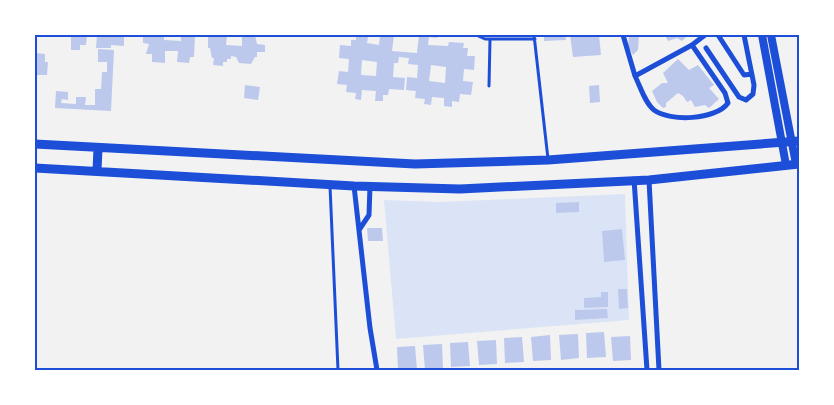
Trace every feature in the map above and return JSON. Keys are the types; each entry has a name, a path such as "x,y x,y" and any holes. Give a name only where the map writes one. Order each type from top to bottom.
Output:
{"main road":[{"path":"35,144 405,164 478,164 795,142"},
{"path":"97,171 98,148"},
{"path":"35,168 354,186 460,189 634,179 649,180 798,164"}],"street":[{"path":"623,35 635,76 653,109 659,113 698,117 718,113 724,109 729,100 692,45"},
{"path":"635,76 692,45 705,35"},
{"path":"718,35 744,75 752,74"},
{"path":"706,48 742,100 750,98 753,94 752,74 744,35"},
{"path":"762,35 786,165"},
{"path":"771,35 795,142 798,164"},
{"path":"634,179 646,370"},
{"path":"649,180 659,370"},
{"path":"354,186 370,328 377,370"},
{"path":"359,230 369,215 370,186"}],"lane":[{"path":"476,35 490,39 534,37 548,160"},
{"path":"489,86 490,39"},
{"path":"330,184 338,370"}],"shaded area":[{"path":"625,194 629,320 396,339 384,200 440,202"}],"building":[{"path":"71,35 87,35 86,45 80,45 80,50 71,50"},
{"path":"97,35 124,35 124,46 111,45 111,48 96,48"},
{"path":"143,35 164,35 164,40 181,41 181,35 195,35 194,57 190,57 189,63 177,62 178,51 165,51 165,63 152,62 152,54 146,54 149,44 143,43"},
{"path":"208,35 227,35 226,45 242,46 242,35 255,35 257,44 265,45 265,52 257,52 257,57 255,57 251,64 239,63 236,57 231,56 231,59 227,59 227,62 223,62 223,66 213,65 214,58 212,58 210,48 208,48"},
{"path":"380,35 394,35 392,51 417,53 419,35 437,35 437,38 429,37 428,45 448,46 449,42 464,43 463,48 468,48 467,56 475,56 474,70 464,69 463,81 473,82 471,95 460,94 459,102 452,101 452,107 444,106 444,98 432,97 431,105 424,104 425,99 415,98 416,91 406,90 407,77 417,78 418,65 408,64 409,58 399,57 398,63 394,63 393,77 405,78 404,90 389,89 388,95 383,95 383,101 375,101 376,91 362,90 361,100 355,99 356,93 346,92 347,85 337,84 339,71 348,72 349,59 339,58 340,45 351,46 351,40 356,40 356,36 368,37 367,43 379,45","holes":["362,60 377,62 376,76 361,75","431,65 446,67 445,83 429,81"]},
{"path":"544,35 565,35 566,40 544,41"},
{"path":"570,35 599,35 601,55 573,57"},
{"path":"629,35 639,35 638,50 633,55 628,46"},
{"path":"665,35 688,35 682,41 677,38 668,41"},
{"path":"98,49 114,50 111,111 55,108 56,91 68,92 68,100 62,99 61,103 76,104 76,97 86,97 85,105 95,105 95,89 101,89 102,72 107,72 107,62 98,62"},
{"path":"35,53 45,54 45,62 48,62 47,75 35,75"},
{"path":"678,59 689,70 698,65 714,85 709,88 719,99 709,108 705,105 695,107 691,100 687,102 678,93 666,103 666,107 663,108 657,102 652,91 662,83 668,83 663,73"},
{"path":"245,85 260,87 258,100 244,98"},
{"path":"599,85 600,102 590,103 589,86"},
{"path":"579,202 579,212 556,213 556,203"},
{"path":"367,228 382,228 383,241 368,241"},
{"path":"622,229 625,260 604,262 602,231"},
{"path":"618,289 627,289 628,308 619,309"},
{"path":"601,292 608,292 608,307 584,308 584,298 601,297"},
{"path":"607,309 608,318 575,320 575,310"},
{"path":"604,332 606,357 587,358 586,333"},
{"path":"578,334 579,358 561,360 559,335"},
{"path":"550,335 551,360 533,361 531,337"},
{"path":"630,336 631,360 613,361 611,337"},
{"path":"522,337 524,362 505,363 504,338"},
{"path":"496,340 497,364 479,365 477,341"},
{"path":"468,342 470,366 451,367 450,343"},
{"path":"442,344 443,369 425,370 423,345"},
{"path":"415,346 417,370 398,370 397,347"}]}
